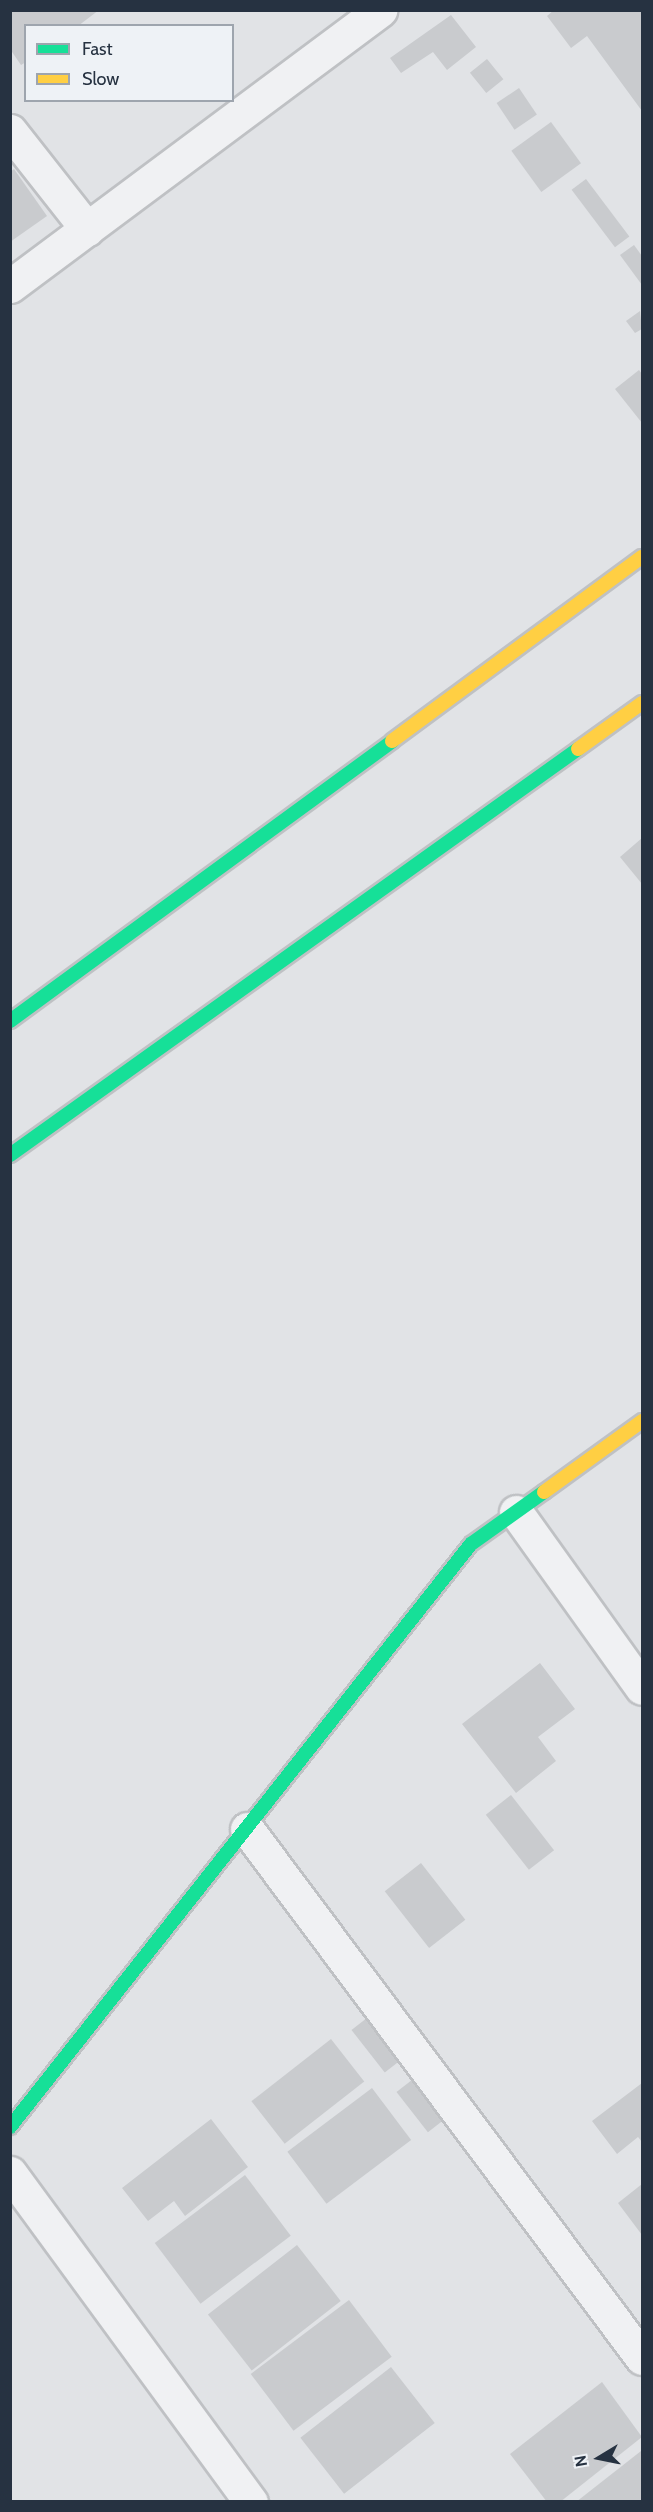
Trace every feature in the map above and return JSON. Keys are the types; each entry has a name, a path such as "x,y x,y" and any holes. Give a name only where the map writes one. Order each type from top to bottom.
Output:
{"street":[{"path":"10,286 368,14"},
{"path":"10,131 87,229"},
{"path":"10,1021 642,557"},
{"path":"10,1155 642,703"},
{"path":"10,2127 471,1544 642,1421"},
{"path":"516,1512 642,1688"},
{"path":"247,1829 642,2358"},
{"path":"10,2173 251,2502"}],"building":[{"path":"10,10 99,10 81,24 24,24 24,63 21,65 10,49"},
{"path":"554,10 642,10 642,111 587,36 571,48 547,16"},
{"path":"451,15 476,47 447,70 433,52 401,73 390,58"},
{"path":"487,59 503,79 486,93 470,73"},
{"path":"519,88 537,115 515,130 497,103"},
{"path":"551,122 581,163 541,192 511,151"},
{"path":"14,169 47,216 10,242 10,172"},
{"path":"586,179 629,237 615,247 572,190"},
{"path":"634,245 642,256 642,285 620,255"},
{"path":"640,311 642,329 635,333 626,321"},
{"path":"639,370 642,374 642,423 615,389"},
{"path":"642,838 642,884 620,857"},
{"path":"540,1663 575,1709 538,1737 556,1761 516,1793 462,1724"},
{"path":"511,1795 554,1850 529,1870 486,1815"},
{"path":"421,1863 465,1920 429,1948 385,1891"},
{"path":"372,2014 405,2057 385,2073 352,2030"},
{"path":"331,2039 364,2082 285,2144 251,2101"},
{"path":"417,2076 448,2116 428,2132 397,2092"},
{"path":"642,2083 642,2142 638,2137 617,2154 592,2121"},
{"path":"372,2088 411,2140 326,2204 287,2152"},
{"path":"211,2119 248,2167 185,2216 174,2201 148,2221 122,2188"},
{"path":"245,2175 291,2236 200,2304 155,2243"},
{"path":"642,2184 642,2235 618,2203"},
{"path":"297,2245 341,2301 252,2371 208,2315"},
{"path":"349,2300 392,2357 293,2431 251,2374"},
{"path":"391,2367 435,2423 344,2494 300,2438"},
{"path":"602,2382 642,2437 560,2502 547,2502 510,2454"},
{"path":"641,2451 642,2502 576,2502"}],"traffic: fast":[{"path":"10,1021 392,741"},
{"path":"10,1155 578,749"},
{"path":"10,2127 471,1544 544,1492"}],"traffic: slow":[{"path":"392,741 642,557"},
{"path":"578,749 642,703"},
{"path":"544,1492 642,1421"}]}
